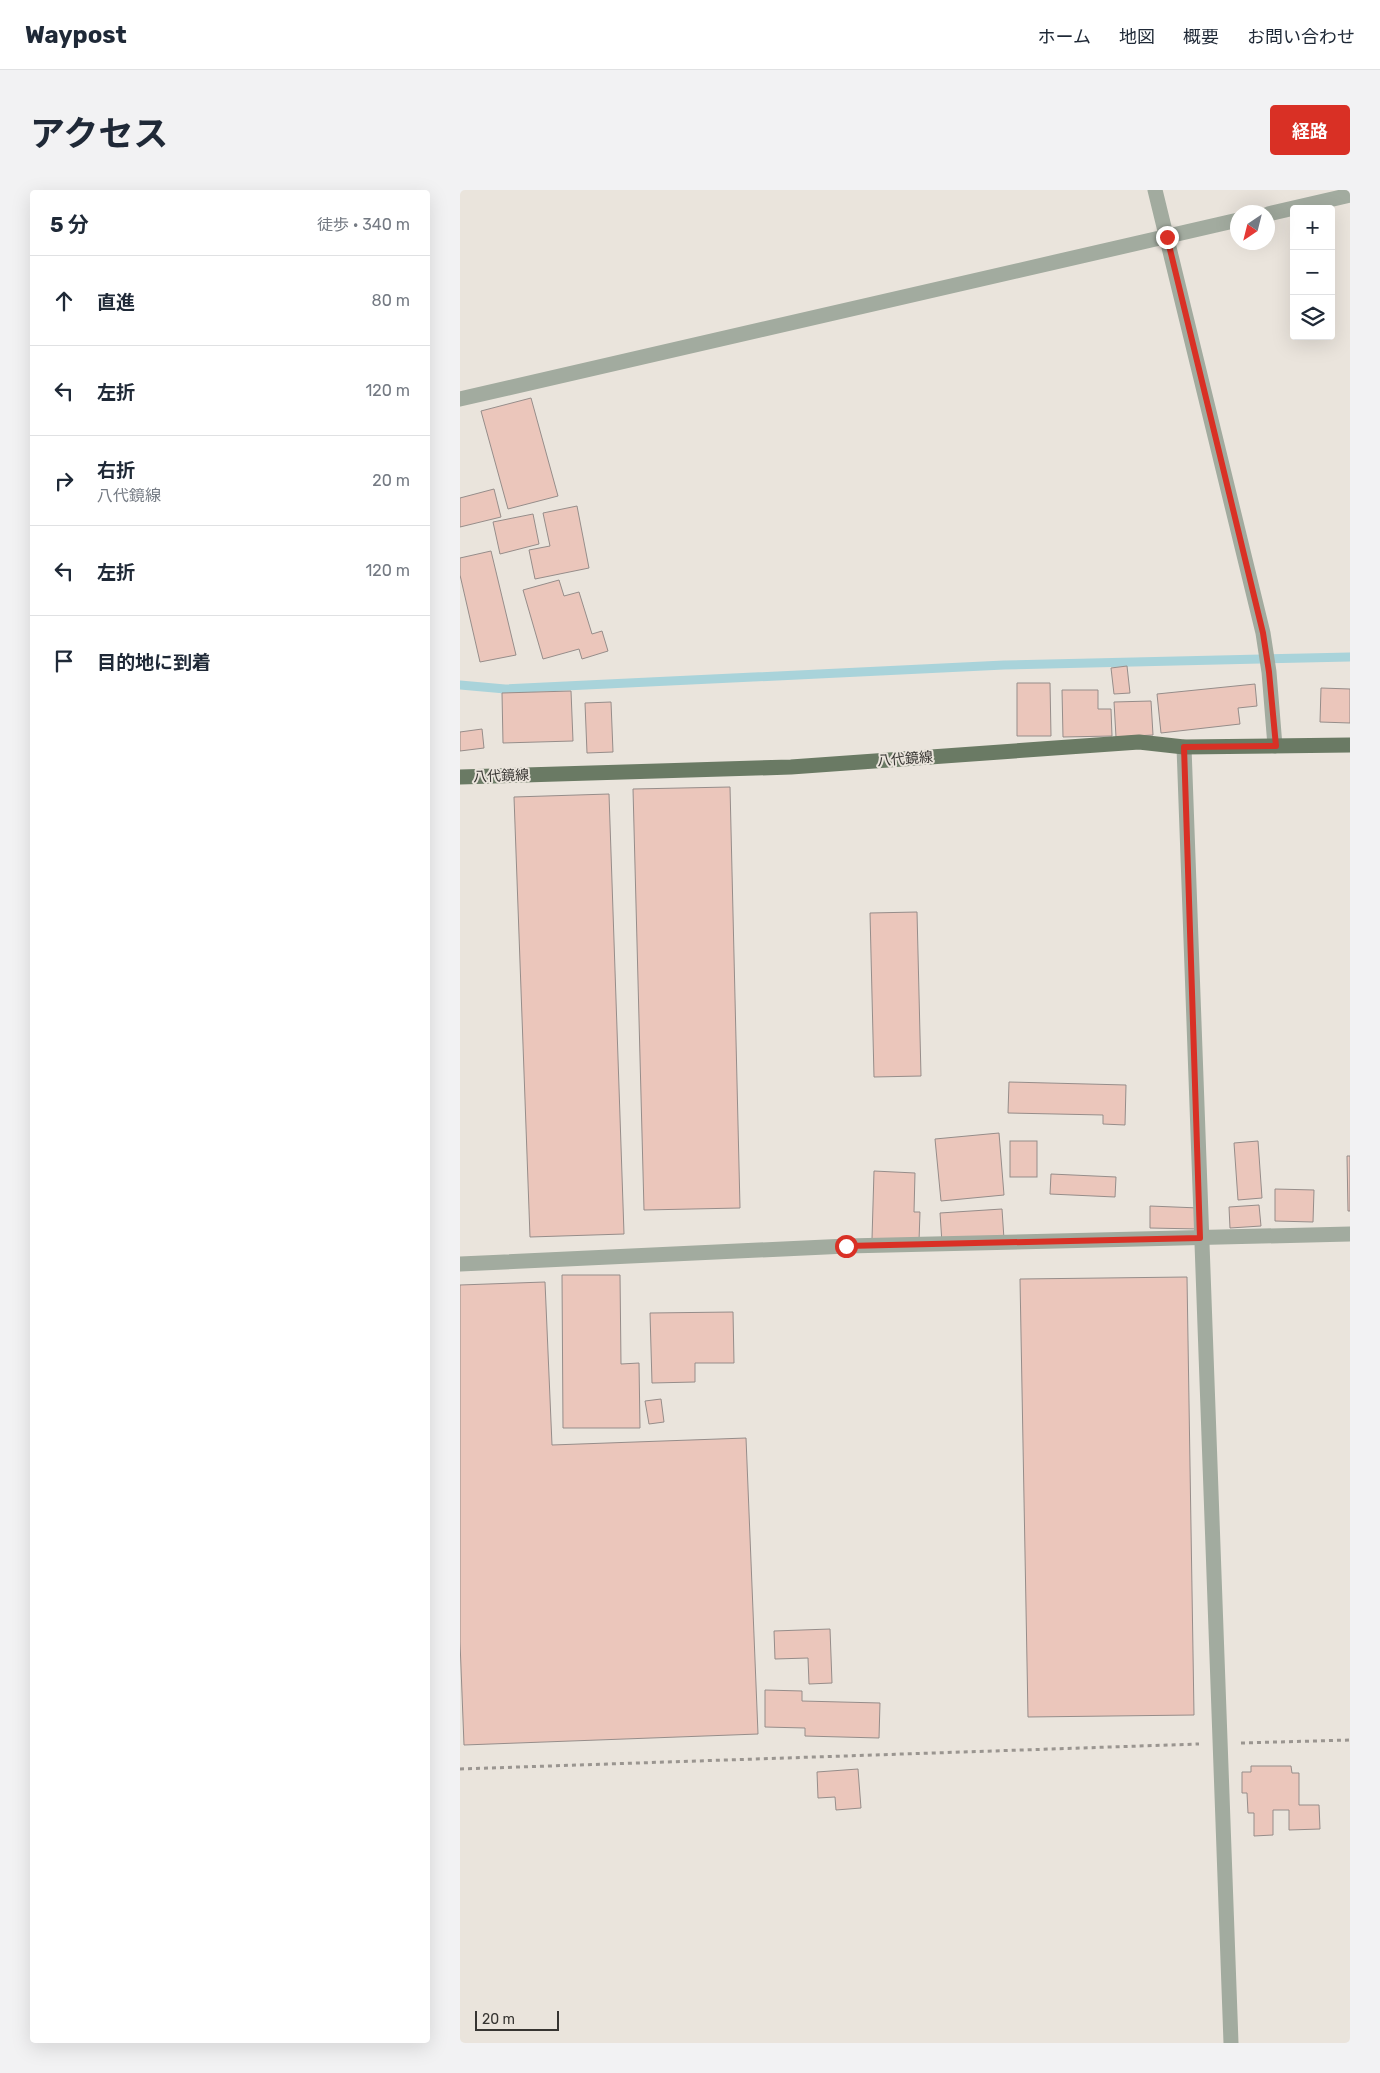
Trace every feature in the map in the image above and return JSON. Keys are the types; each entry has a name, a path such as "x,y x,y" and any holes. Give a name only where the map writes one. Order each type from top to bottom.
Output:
{"main road":[{"name":"八代鏡線","path":"460,778 791,767 1139,742 1184,747 1350,744"}],"street":[{"path":"1155,190 1263,633 1269,672 1276,746"},
{"path":"1275,212 1350,195"},
{"path":"460,399 1230,222"},
{"path":"1184,747 1200,1238 1231,2043"},
{"path":"460,1264 846,1246 1350,1234"}],"path":[{"path":"460,1769 1350,1740"}],"building":[{"path":"531,398 558,496 508,509 481,411"},
{"path":"494,489 501,517 460,527 460,498"},
{"path":"577,506 589,568 535,579 529,550 550,546 543,513"},
{"path":"533,514 539,544 500,554 493,522"},
{"path":"491,551 516,655 480,662 460,575 460,558"},
{"path":"559,580 564,596 579,592 592,634 602,631 608,651 582,659 579,649 543,659 523,590"},
{"path":"1127,666 1130,693 1114,694 1111,668"},
{"path":"1017,683 1050,683 1051,736 1017,736"},
{"path":"1255,684 1257,706 1238,708 1240,724 1161,733 1157,694"},
{"path":"1321,688 1350,689 1350,723 1320,722"},
{"path":"1062,690 1098,690 1098,709 1111,709 1112,736 1063,737"},
{"path":"571,691 573,741 503,743 502,693"},
{"path":"1151,701 1153,735 1116,737 1114,702"},
{"path":"611,702 613,752 587,753 585,703"},
{"path":"482,729 484,748 460,751 460,732"},
{"path":"730,787 740,1208 644,1210 633,789"},
{"path":"609,794 624,1234 530,1237 514,797"},
{"path":"917,912 921,1076 874,1077 870,913"},
{"path":"1009,1082 1126,1085 1125,1125 1103,1124 1103,1115 1008,1113"},
{"path":"999,1133 1004,1195 941,1201 935,1139"},
{"path":"1010,1141 1037,1141 1037,1177 1010,1177"},
{"path":"1258,1141 1262,1198 1238,1200 1234,1143"},
{"path":"1347,1156 1350,1156 1350,1211 1348,1211"},
{"path":"874,1171 915,1173 914,1212 920,1212 919,1241 872,1239"},
{"path":"1051,1174 1116,1177 1115,1197 1050,1194"},
{"path":"1275,1189 1314,1190 1313,1222 1275,1221"},
{"path":"1259,1205 1261,1226 1230,1228 1229,1207"},
{"path":"1150,1206 1199,1208 1199,1229 1150,1228"},
{"path":"1002,1209 1004,1239 942,1243 940,1213"},
{"path":"562,1275 620,1275 621,1364 639,1363 640,1428 563,1428"},
{"path":"1187,1277 1194,1715 1028,1717 1020,1279"},
{"path":"545,1282 552,1445 746,1438 758,1734 464,1745 460,1642 460,1285"},
{"path":"733,1312 734,1363 695,1363 695,1382 652,1383 650,1313"},
{"path":"661,1399 664,1422 649,1424 645,1401"},
{"path":"830,1629 832,1683 809,1684 808,1658 775,1659 774,1631"},
{"path":"765,1690 802,1691 802,1701 880,1703 879,1738 805,1736 805,1728 765,1727"},
{"path":"1251,1766 1291,1766 1292,1773 1299,1773 1299,1805 1319,1805 1320,1829 1289,1830 1289,1810 1273,1810 1273,1835 1254,1836 1254,1813 1248,1813 1247,1793 1242,1793 1242,1772 1251,1772"},
{"path":"858,1769 861,1808 836,1810 835,1797 818,1798 817,1772"}],"waterway":[{"path":"460,685 505,689 1004,665 1350,657"}],"route":[{"path":"846,1246 1200,1238 1184,747 1276,746 1269,672 1263,633 1167,237"}]}
